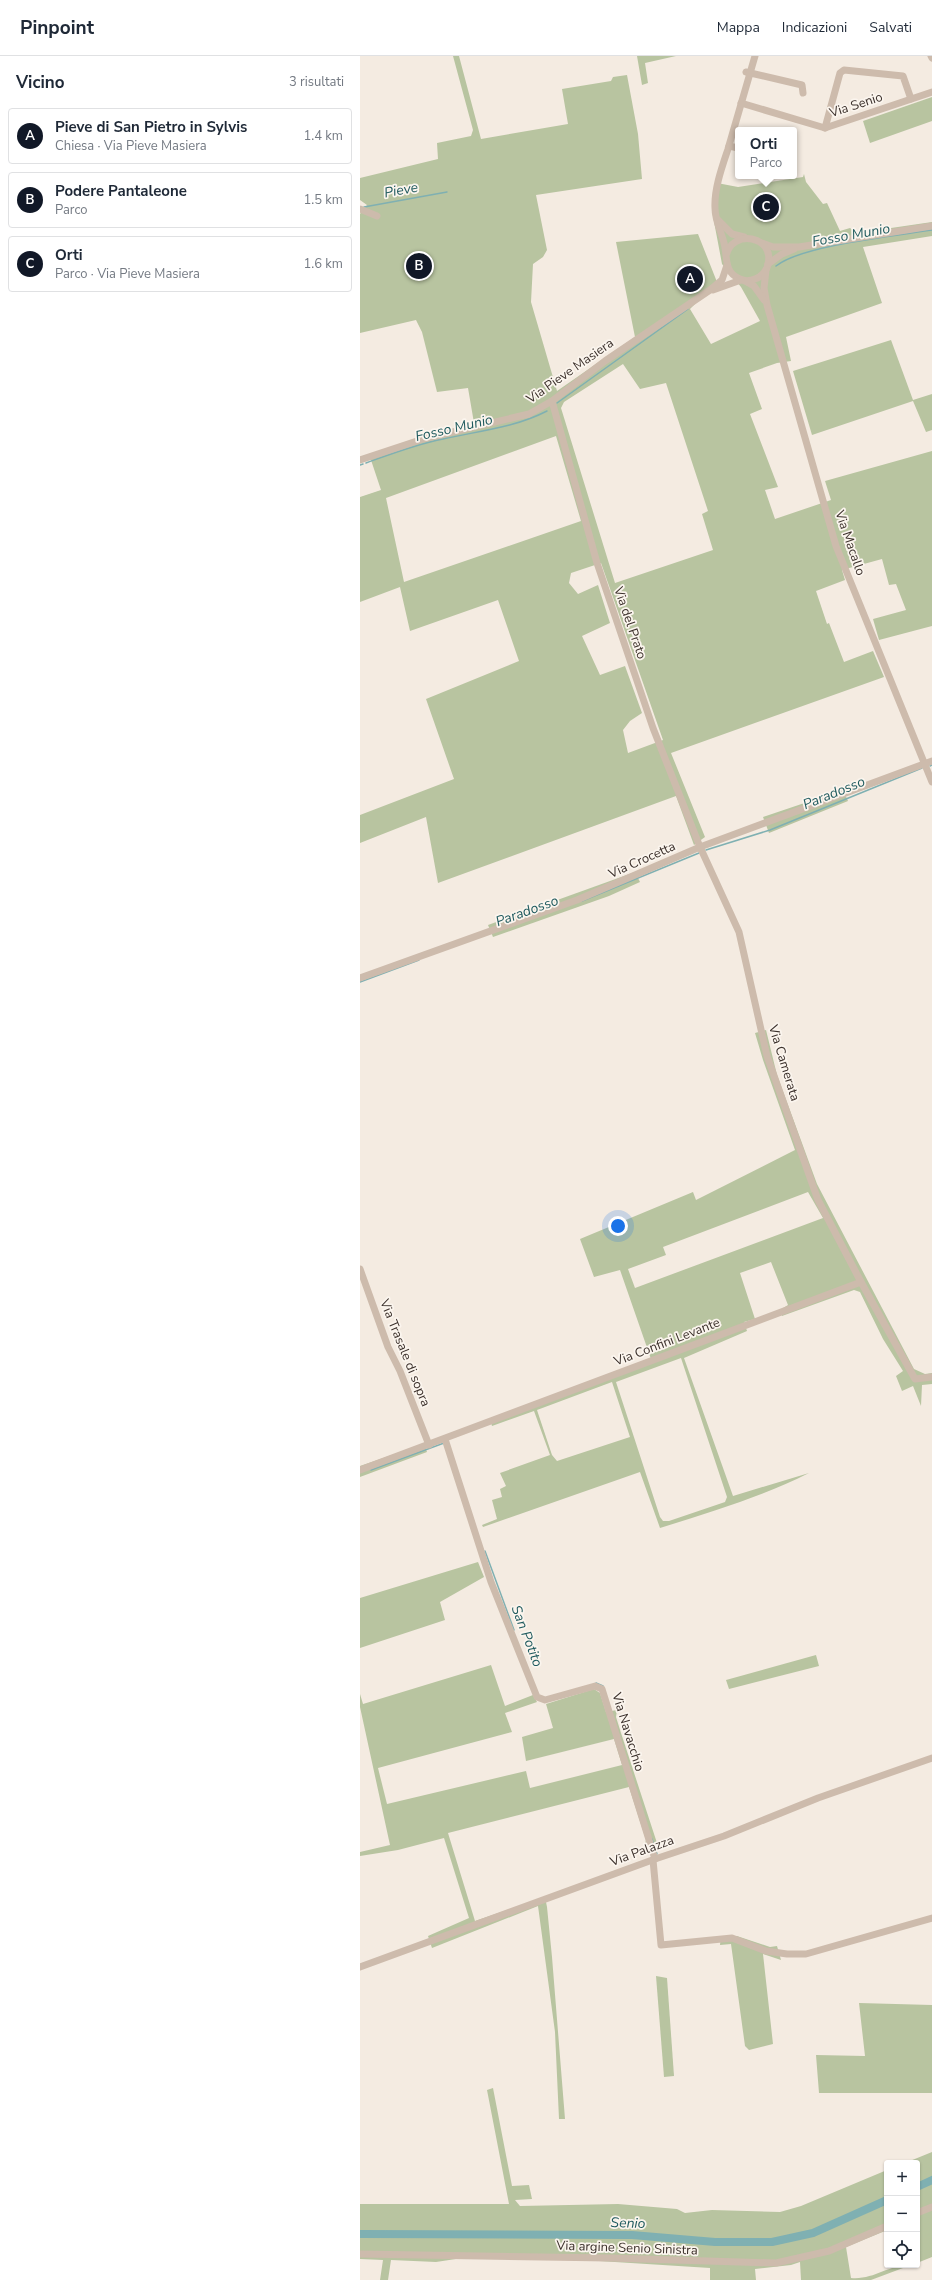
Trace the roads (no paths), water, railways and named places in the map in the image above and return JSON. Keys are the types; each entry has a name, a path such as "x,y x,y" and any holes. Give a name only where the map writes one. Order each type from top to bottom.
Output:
{"street":[{"path":"743,280 730,273 727,265 725,246 715,215 716,198 729,146 748,73 755,56"},
{"path":"825,128 840,73 844,70 903,76 911,99"},
{"path":"748,73 802,85 803,93"},
{"name":"Via Senio","path":"741,103 825,128 932,92"},
{"path":"729,146 735,147"},
{"path":"360,209 377,216"},
{"path":"715,215 732,234 750,238 773,247 799,247 932,226"},
{"path":"726,256 733,243 740,239 750,238"},
{"path":"760,242 768,254 767,267"},
{"name":"Via Pieve Masiera","path":"710,290 743,280 755,279 782,254 799,247"},
{"name":"Via Pieve Masiera","path":"360,460 423,439 529,414 552,401 605,361 710,290 722,280 727,265"},
{"name":"Via Macallo","path":"767,267 764,288 767,305 836,546 932,782"},
{"name":"Via Macallo","path":"743,280 759,291 767,305"},
{"name":"Via del Prato","path":"552,401 597,563 653,728 700,847"},
{"name":"Via Crocetta","path":"360,978 577,900 700,847 932,761"},
{"name":"Via Camerata","path":"700,847 739,932 767,1056 818,1200 861,1282"},
{"name":"Via Trasale di sopra","path":"360,1269 388,1347 400,1371 429,1445"},
{"path":"861,1282 915,1379 932,1377"},
{"name":"Via Confini Levante","path":"360,1470 861,1282"},
{"name":"Via Navacchio","path":"445,1439 491,1582 537,1696 545,1700 595,1686 602,1688 654,1859 661,1945 732,1938 766,1950 787,1954 806,1954 932,1918"},
{"name":"Via Palazza","path":"360,1967 654,1859 724,1836 818,1798 932,1758"},
{"path":"920,2212 932,2207"},
{"name":"Via argine Senio Sinistra","path":"360,2254 609,2258 776,2263 829,2251 884,2227"}],"waterway":[{"name":"Pieve","path":"364,207 447,192"},
{"name":"Fosso Munio","path":"776,266 806,252 827,247 873,238 932,230"},
{"name":"Fosso Munio","path":"557,403 688,309"},
{"name":"Fosso Munio","path":"366,463 433,441 509,425 547,411"},
{"name":"Paradosso","path":"706,850 770,830 922,768"},
{"name":"Paradosso","path":"582,901 699,853"},
{"name":"Paradosso","path":"360,982 419,960"},
{"name":"San Potito","path":"371,1470 444,1443"},
{"name":"San Potito","path":"485,1551 514,1630"},
{"name":"San Potito","path":"596,1683 603,1686"},
{"name":"San Potito","path":"652,1839 657,1854"},
{"name":"Senio","path":"920,2186 932,2180"},
{"name":"Senio","path":"360,2234 632,2235 715,2242 772,2242 813,2233 884,2201"}],"place":[{"name":"Orti","path":"766,207"},
{"name":"Podere Pantaleone","path":"419,266"},
{"name":"Pieve di San Pietro in Sylvis","path":"690,279"}]}
